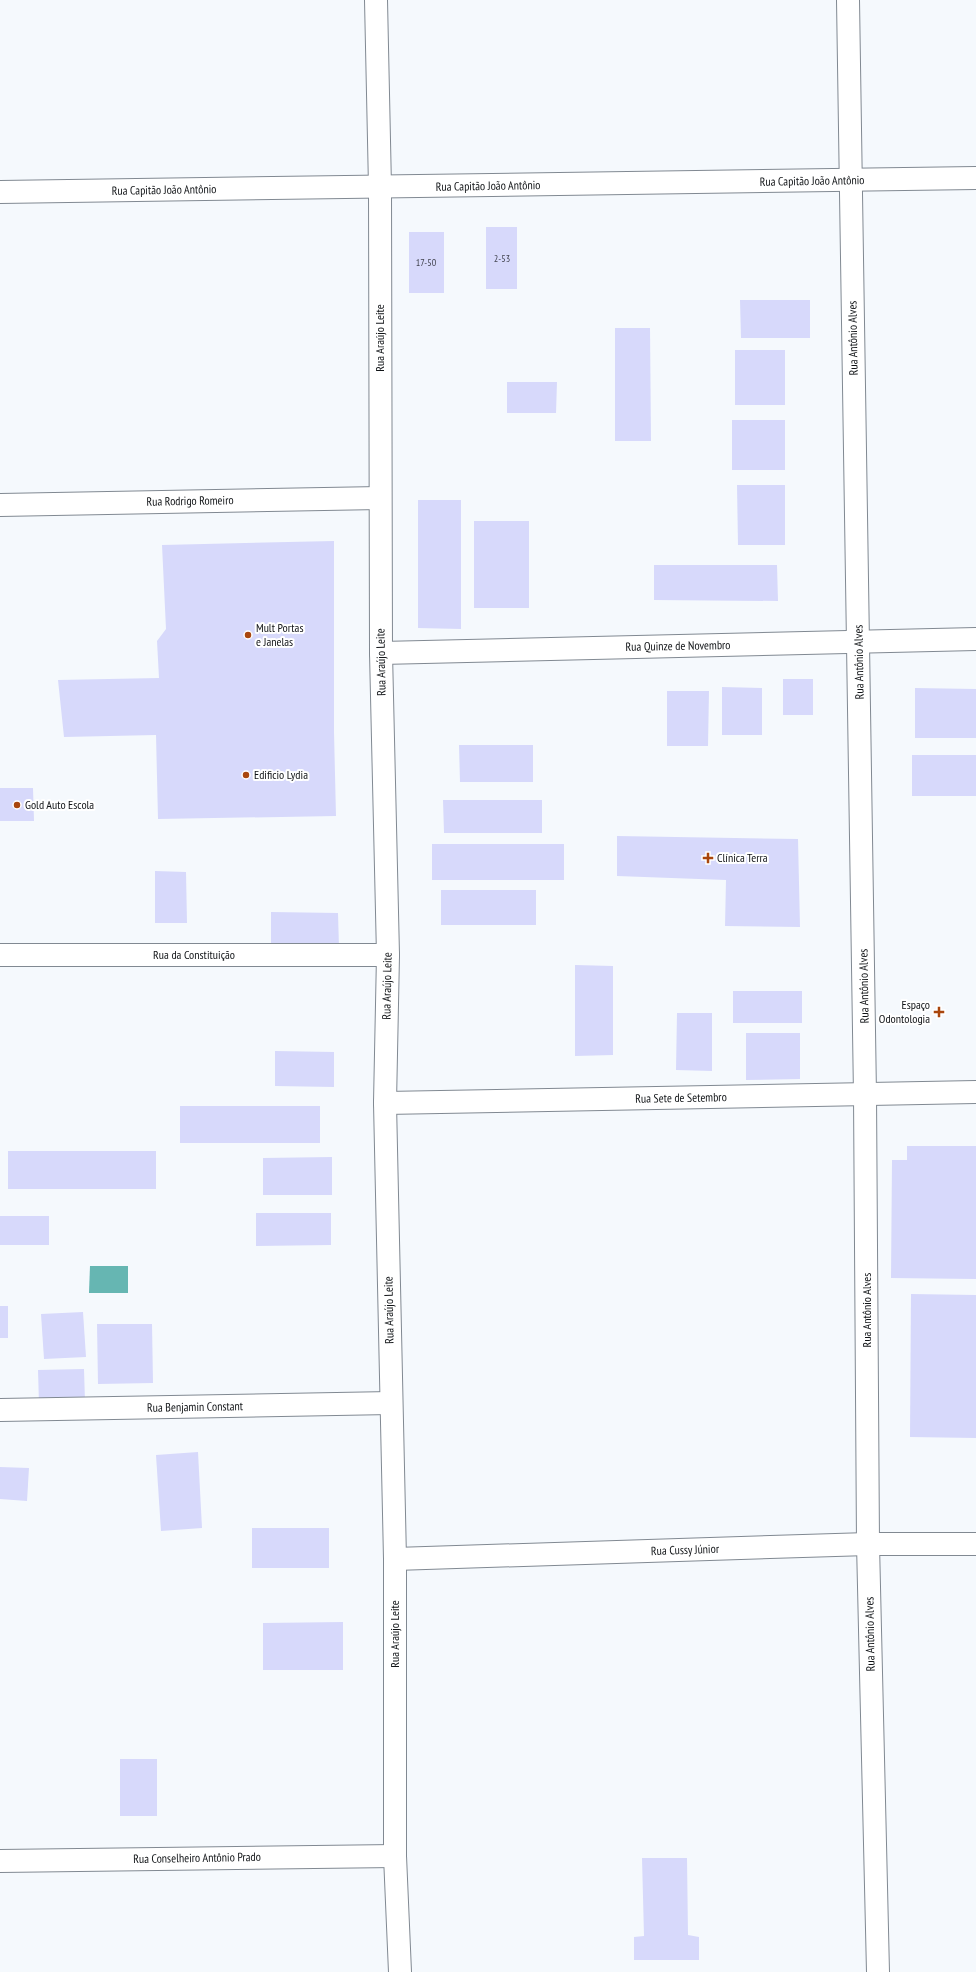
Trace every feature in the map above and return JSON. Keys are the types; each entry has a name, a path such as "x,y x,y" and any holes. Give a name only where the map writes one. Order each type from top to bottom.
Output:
{"street":[{"name":"Rua Araújo Leite","path":"376,0 380,187 381,653 388,954 385,1103 395,1559 395,1856 400,1972"},
{"name":"Rua Antônio Alves","path":"848,0 865,1095 868,1544 878,1972"},
{"name":"Rua Capitão João Antônio","path":"0,192 851,181 976,178"},
{"name":"Rua Rodrigo Romeiro","path":"0,505 380,498"},
{"name":"Rua Quinze de Novembro","path":"381,653 976,639"},
{"name":"Rua da Constituição","path":"0,955 388,954"},
{"name":"Rua Sete de Setembro","path":"385,1103 976,1092"},
{"name":"Rua Benjamin Constant","path":"0,1410 391,1403"},
{"name":"Rua Cussy Júnior","path":"395,1559 868,1544 976,1544"},
{"name":"Rua Conselheiro Antônio Prado","path":"0,1861 395,1856"}],"water":[{"path":"90,1266 128,1266 128,1293 89,1293"}],"building":[{"path":"486,227 517,227 517,289 486,289"},
{"path":"409,232 444,232 444,293 409,293"},
{"path":"740,300 810,300 810,338 741,338"},
{"path":"615,328 650,328 651,441 615,441"},
{"path":"735,350 785,350 785,405 735,405"},
{"path":"507,382 557,382 556,413 507,413"},
{"path":"732,420 785,420 785,470 732,470"},
{"path":"737,485 785,485 785,545 738,545"},
{"path":"418,500 461,500 461,629 418,628"},
{"path":"474,521 529,521 529,608 474,608"},
{"name":"Mult Portas e Janelas","path":"334,541 334,732 336,816 158,819 156,735 64,737 58,680 159,678 157,641 166,629 162,545"},
{"path":"654,565 777,565 778,601 654,600"},
{"path":"783,679 813,679 813,715 783,715"},
{"path":"722,687 762,688 762,735 722,735"},
{"path":"915,688 976,689 976,738 915,738"},
{"path":"667,691 709,691 708,746 667,746"},
{"path":"459,745 533,745 533,782 460,782"},
{"path":"912,755 976,755 976,796 912,796"},
{"name":"Gold Auto Escola","path":"0,788 33,788 34,821 0,821"},
{"path":"443,800 542,800 542,833 444,833"},
{"name":"Clínica Terra","path":"617,836 798,839 800,927 725,926 726,880 617,876"},
{"path":"432,844 564,844 564,880 432,880"},
{"path":"155,871 186,872 187,923 155,923"},
{"path":"441,890 536,890 536,925 441,925"},
{"path":"271,912 338,913 339,948 271,948"},
{"path":"575,965 613,966 613,1055 575,1056"},
{"path":"733,991 802,991 802,1023 733,1023"},
{"path":"677,1013 712,1013 712,1071 676,1070"},
{"path":"746,1033 800,1033 800,1079 746,1080"},
{"path":"275,1051 334,1052 334,1087 275,1086"},
{"path":"180,1106 320,1106 320,1143 180,1143"},
{"path":"907,1146 976,1146 976,1279 891,1278 892,1160 907,1160"},
{"path":"8,1151 156,1151 156,1189 8,1189"},
{"path":"332,1157 332,1195 263,1195 263,1158"},
{"path":"256,1213 331,1213 331,1245 256,1246"},
{"path":"0,1216 49,1216 49,1245 0,1245"},
{"path":"911,1294 976,1295 976,1438 910,1437"},
{"path":"0,1306 8,1306 8,1338 0,1338"},
{"path":"83,1312 86,1357 44,1359 41,1314"},
{"path":"97,1324 152,1324 153,1383 98,1384"},
{"path":"84,1369 85,1402 39,1404 38,1370"},
{"path":"198,1452 202,1528 161,1531 156,1455"},
{"path":"0,1467 29,1468 27,1501 0,1499"},
{"path":"252,1528 329,1528 329,1568 252,1568"},
{"path":"343,1622 343,1670 263,1670 263,1623"},
{"path":"120,1759 157,1759 157,1816 120,1816"},
{"path":"642,1858 687,1858 688,1935 699,1937 699,1960 634,1960 634,1937 644,1936"}],"place":[{"name":"Mult Portas e Janelas","path":"248,635"},
{"name":"Edificio Lydia","path":"246,775"},
{"name":"Gold Auto Escola","path":"17,805"},
{"name":"Clínica Terra","path":"708,858"},
{"name":"Espaço Odontologia","path":"939,1012"}]}
